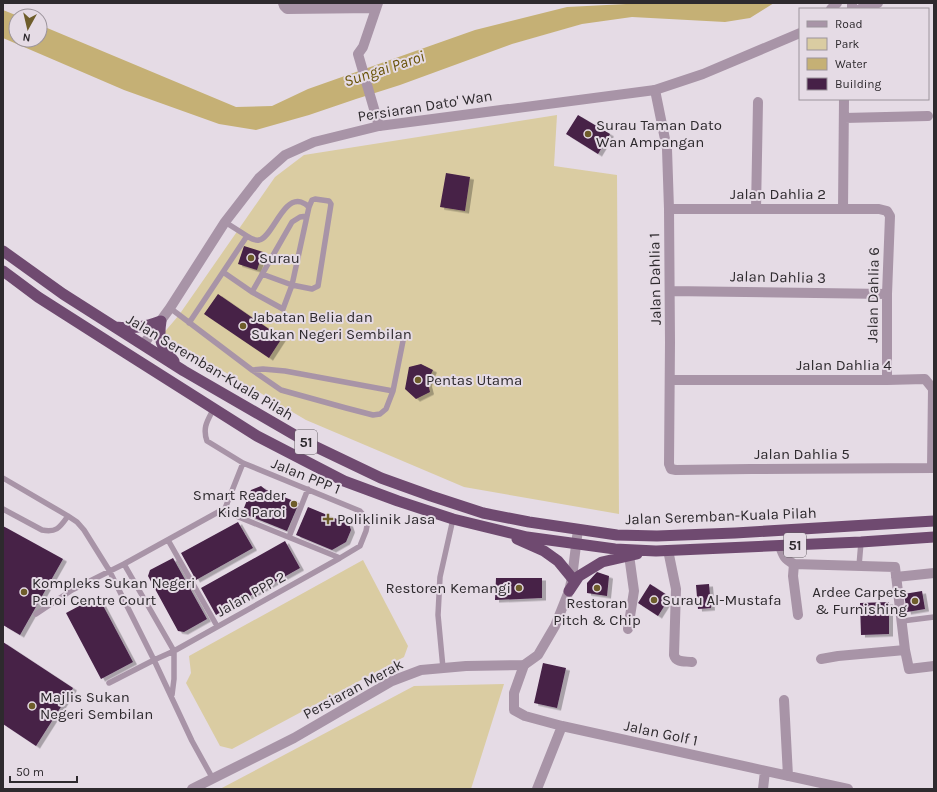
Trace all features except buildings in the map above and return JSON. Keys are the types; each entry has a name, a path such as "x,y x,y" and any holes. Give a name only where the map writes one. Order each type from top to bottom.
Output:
{"highway":[{"name":"Jalan Seremban-Kuala Pilah","path":"3,251 63,294 184,371 312,445 381,478 483,513 529,522 578,529 617,534 657,536 735,533 934,521"},
{"name":"Jalan Seremban-Kuala Pilah","path":"3,271 38,297 257,436 344,481 398,501 458,520 527,537 615,549 656,551 861,542 934,537"},
{"path":"115,327 127,328 147,326 161,321 161,343 165,351 184,371"},
{"path":"143,345 141,348 141,353 143,359 150,367"},
{"path":"458,520 512,538 544,551 558,560 572,578"},
{"path":"696,535 695,539 698,542 733,542 740,544 743,547"},
{"path":"569,591 579,576 602,562 656,551"}],"street":[{"path":"283,3 287,9 377,5 358,54 379,126"},
{"path":"863,8 878,3"},
{"name":"Persiaran Dato' Wan","path":"143,345 170,308 225,222 259,178 285,155 314,142 379,126 654,90 703,74 799,33"},
{"name":"Jalan Dahlia 1","path":"654,90 667,149 670,291 669,464 671,469"},
{"path":"843,208 844,100"},
{"path":"756,208 758,102"},
{"path":"844,118 928,116"},
{"name":"Jalan Dahlia 2","path":"669,208 843,208 879,209 887,211"},
{"name":"Jalan Dahlia 6","path":"887,211 890,216 887,294 887,380"},
{"name":"Jalan Dahlia 3","path":"670,291 887,294"},
{"name":"Jalan Dahlia 4","path":"670,380 925,379 933,389 933,468"},
{"name":"Jalan Dahlia 5","path":"671,469 933,468"},
{"path":"524,665 538,655 555,626 569,591 578,529"},
{"path":"780,546 783,555 788,561 794,564 859,566 895,572 934,573"},
{"path":"668,550 676,588 674,655 678,661 692,662"},
{"path":"628,630 634,591 629,556"},
{"path":"794,564 793,576 798,615"},
{"path":"895,572 905,650 909,669 934,666"},
{"path":"822,659 838,656 905,650"},
{"name":"Persiaran Merak","path":"192,789 294,738 392,681 422,670 466,666 524,665"},
{"name":"Jalan Golf 1","path":"524,665 514,693 514,710 525,716 562,726 843,788"},
{"path":"784,700 788,776"},
{"path":"537,789 562,726"},
{"path":"763,789 765,771"}],"lane":[{"path":"223,272 252,292 283,309 292,285 309,207 312,200 315,199 329,201 331,204 318,286 312,289 292,285 262,274"},
{"path":"225,222 247,236 255,240 260,240 264,238 291,203 301,202 309,207"},
{"path":"252,292 292,222 300,217 307,216"},
{"path":"189,322 247,236"},
{"path":"170,308 281,390 373,415 380,414 386,409 393,391 404,336"},
{"path":"252,370 263,369 285,371 393,391"},
{"name":"Jalan PPP 1","path":"214,408 206,425 204,434 207,440 243,463 360,510"},
{"path":"224,511 243,463"},
{"path":"3,478 68,516 77,522 84,530 109,570 172,696 192,741 213,779"},
{"path":"289,537 308,489"},
{"path":"3,509 42,530 48,531 55,531 68,516"},
{"name":"Jalan PPP 2","path":"109,683 174,651 360,546 366,531 368,520 360,510"},
{"path":"36,614 72,590 109,570 124,564 220,511 224,511 340,558"},
{"path":"443,668 438,615 440,578 458,520"},
{"path":"168,540 217,626"},
{"path":"859,566 861,542"},
{"path":"124,564 174,651 174,679 172,696"},
{"path":"902,621 934,618"}],"green space":[{"path":"557,115 554,166 617,175 619,514 464,487 306,420 162,335 179,315 275,177 304,155"},
{"path":"363,560 408,646 404,657 232,749 220,746 186,683 191,673 189,656"},
{"path":"504,684 471,789 220,789 414,686"}],"water":[{"name":"Sungai Paroi","path":"646,3 774,3 750,18 725,22 632,17 582,24 512,44 400,85 309,115 256,130 219,124 124,90 26,48 48,48 48,28 236,107 272,106 308,89 475,30 567,7"},
{"path":"3,10 8,12 8,40 3,38"}],"place":[{"name":"Surau Taman Dato Wan Ampangan","path":"588,134"},
{"name":"Surau","path":"251,258"},
{"name":"Jabatan Belia dan Sukan Negeri Sembilan","path":"243,326"},
{"name":"Pentas Utama","path":"418,380"},
{"name":"Smart Reader Kids Paroi","path":"294,504"},
{"name":"Poliklinik Jasa","path":"328,519"},
{"name":"Restoren Kemangi","path":"519,588"},
{"name":"Restoran Pitch & Chip","path":"597,588"},
{"name":"Kompleks Sukan Negeri Paroi Centre Court","path":"24,592"},
{"name":"Surau Al-Mustafa","path":"654,600"},
{"name":"Ardee Carpets & Furnishing","path":"915,601"},
{"name":"Majlis Sukan Negeri Sembilan","path":"32,706"}]}
